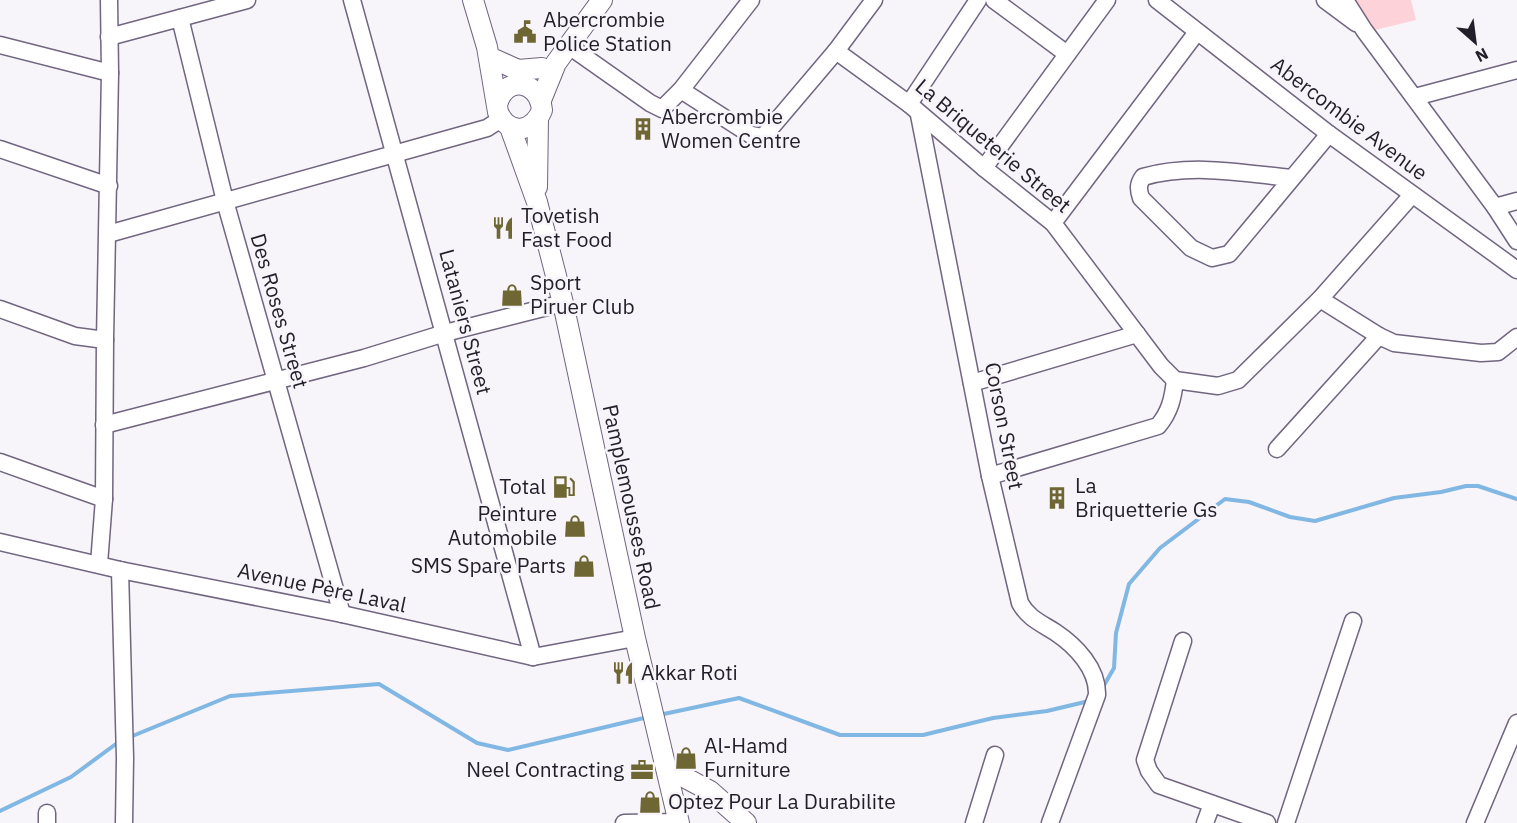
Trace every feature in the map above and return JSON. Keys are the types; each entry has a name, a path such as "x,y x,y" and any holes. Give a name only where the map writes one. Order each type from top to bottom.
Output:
{"main road":[{"path":"473,0 491,54 518,85 533,89 539,109"},
{"path":"549,65 534,124 523,129 503,117 501,94 549,65 569,46 602,0"},
{"path":"491,54 518,70 549,65"},
{"name":"Pamplemousses Road","path":"491,54 503,117 537,202 563,303 635,638 679,822"},
{"name":"Pamplemousses Road","path":"537,202 539,109"},
{"path":"667,768 710,791 746,823"}],"street":[{"path":"99,564 104,499 109,186 109,0"},
{"path":"109,37 247,0"},
{"name":"Lataniers Street","path":"352,0 533,657"},
{"path":"569,46 659,109 665,108 751,0"},
{"path":"914,109 978,0"},
{"path":"994,0 1067,54"},
{"path":"984,168 1107,0"},
{"name":"Abercombie Avenue","path":"1157,0 1329,134 1517,270"},
{"path":"1325,0 1364,30"},
{"path":"1345,0 1364,30 1495,207 1517,241"},
{"path":"681,90 751,135 763,137 836,51 869,2"},
{"name":"Des Roses Street","path":"180,18 225,201 342,614"},
{"path":"1053,223 1197,32"},
{"path":"0,45 110,73"},
{"name":"La Briqueterie Street","path":"836,51 914,109 1053,223 1174,381"},
{"path":"1415,97 1517,70"},
{"name":"Corson Street","path":"914,109 990,476 1024,610 1064,639 1090,667 1096,682 1097,695 1050,823"},
{"path":"108,234 487,128 503,117"},
{"path":"1291,178 1217,170 1180,170 1143,177 1138,186 1141,198 1191,248 1212,258 1229,254 1329,134"},
{"path":"0,149 109,186"},
{"path":"990,476 1158,426 1173,400 1174,381 1218,387 1238,380 1320,299 1412,195"},
{"path":"1495,207 1517,201"},
{"path":"1320,299 1394,343 1481,353 1498,352 1517,337"},
{"path":"104,425 364,358 445,333 563,303"},
{"path":"0,309 75,336 105,340"},
{"path":"972,383 1137,334"},
{"path":"1277,449 1379,336"},
{"path":"0,462 104,499"},
{"name":"Avenue Père Laval","path":"0,542 120,570 342,614 533,657 635,638"},
{"path":"120,570 125,758 124,823"},
{"path":"1286,823 1353,621"},
{"path":"1183,640 1145,760 1149,771 1159,784 1267,823"},
{"path":"1474,823 1517,723"},
{"path":"974,823 995,755"},
{"path":"1205,823 1212,804"},
{"path":"624,823 679,822"}],"shaded area":[{"path":"1355,0 1411,0 1416,20 1375,30"}],"waterway":[{"path":"1103,687 1114,668 1116,633 1129,584 1160,548 1225,499 1249,502 1290,517 1315,521 1394,498 1441,492 1466,486 1478,486 1517,499"},
{"path":"130,737 230,696 379,684 477,743 508,750 648,717"},
{"path":"659,715 739,698 840,735 923,735 993,718 1047,711 1089,701"},
{"path":"0,811 71,777 120,741"}],"place":[{"name":"Abercrombie Police Station","path":"525,32"},
{"name":"Abercrombie Women Centre","path":"643,129"},
{"name":"Tovetish Fast Food","path":"503,228"},
{"name":"Sport Piruer Club","path":"512,295"},
{"name":"Total","path":"564,487"},
{"name":"La Briquetterie Gs","path":"1057,498"},
{"name":"Peinture Automobile","path":"575,526"},
{"name":"SMS Spare Parts","path":"584,566"},
{"name":"Akkar Roti","path":"623,673"},
{"name":"Al-Hamd Furniture","path":"686,758"},
{"name":"Neel Contracting","path":"642,770"},
{"name":"Optez Pour La Durabilite","path":"650,802"}]}
